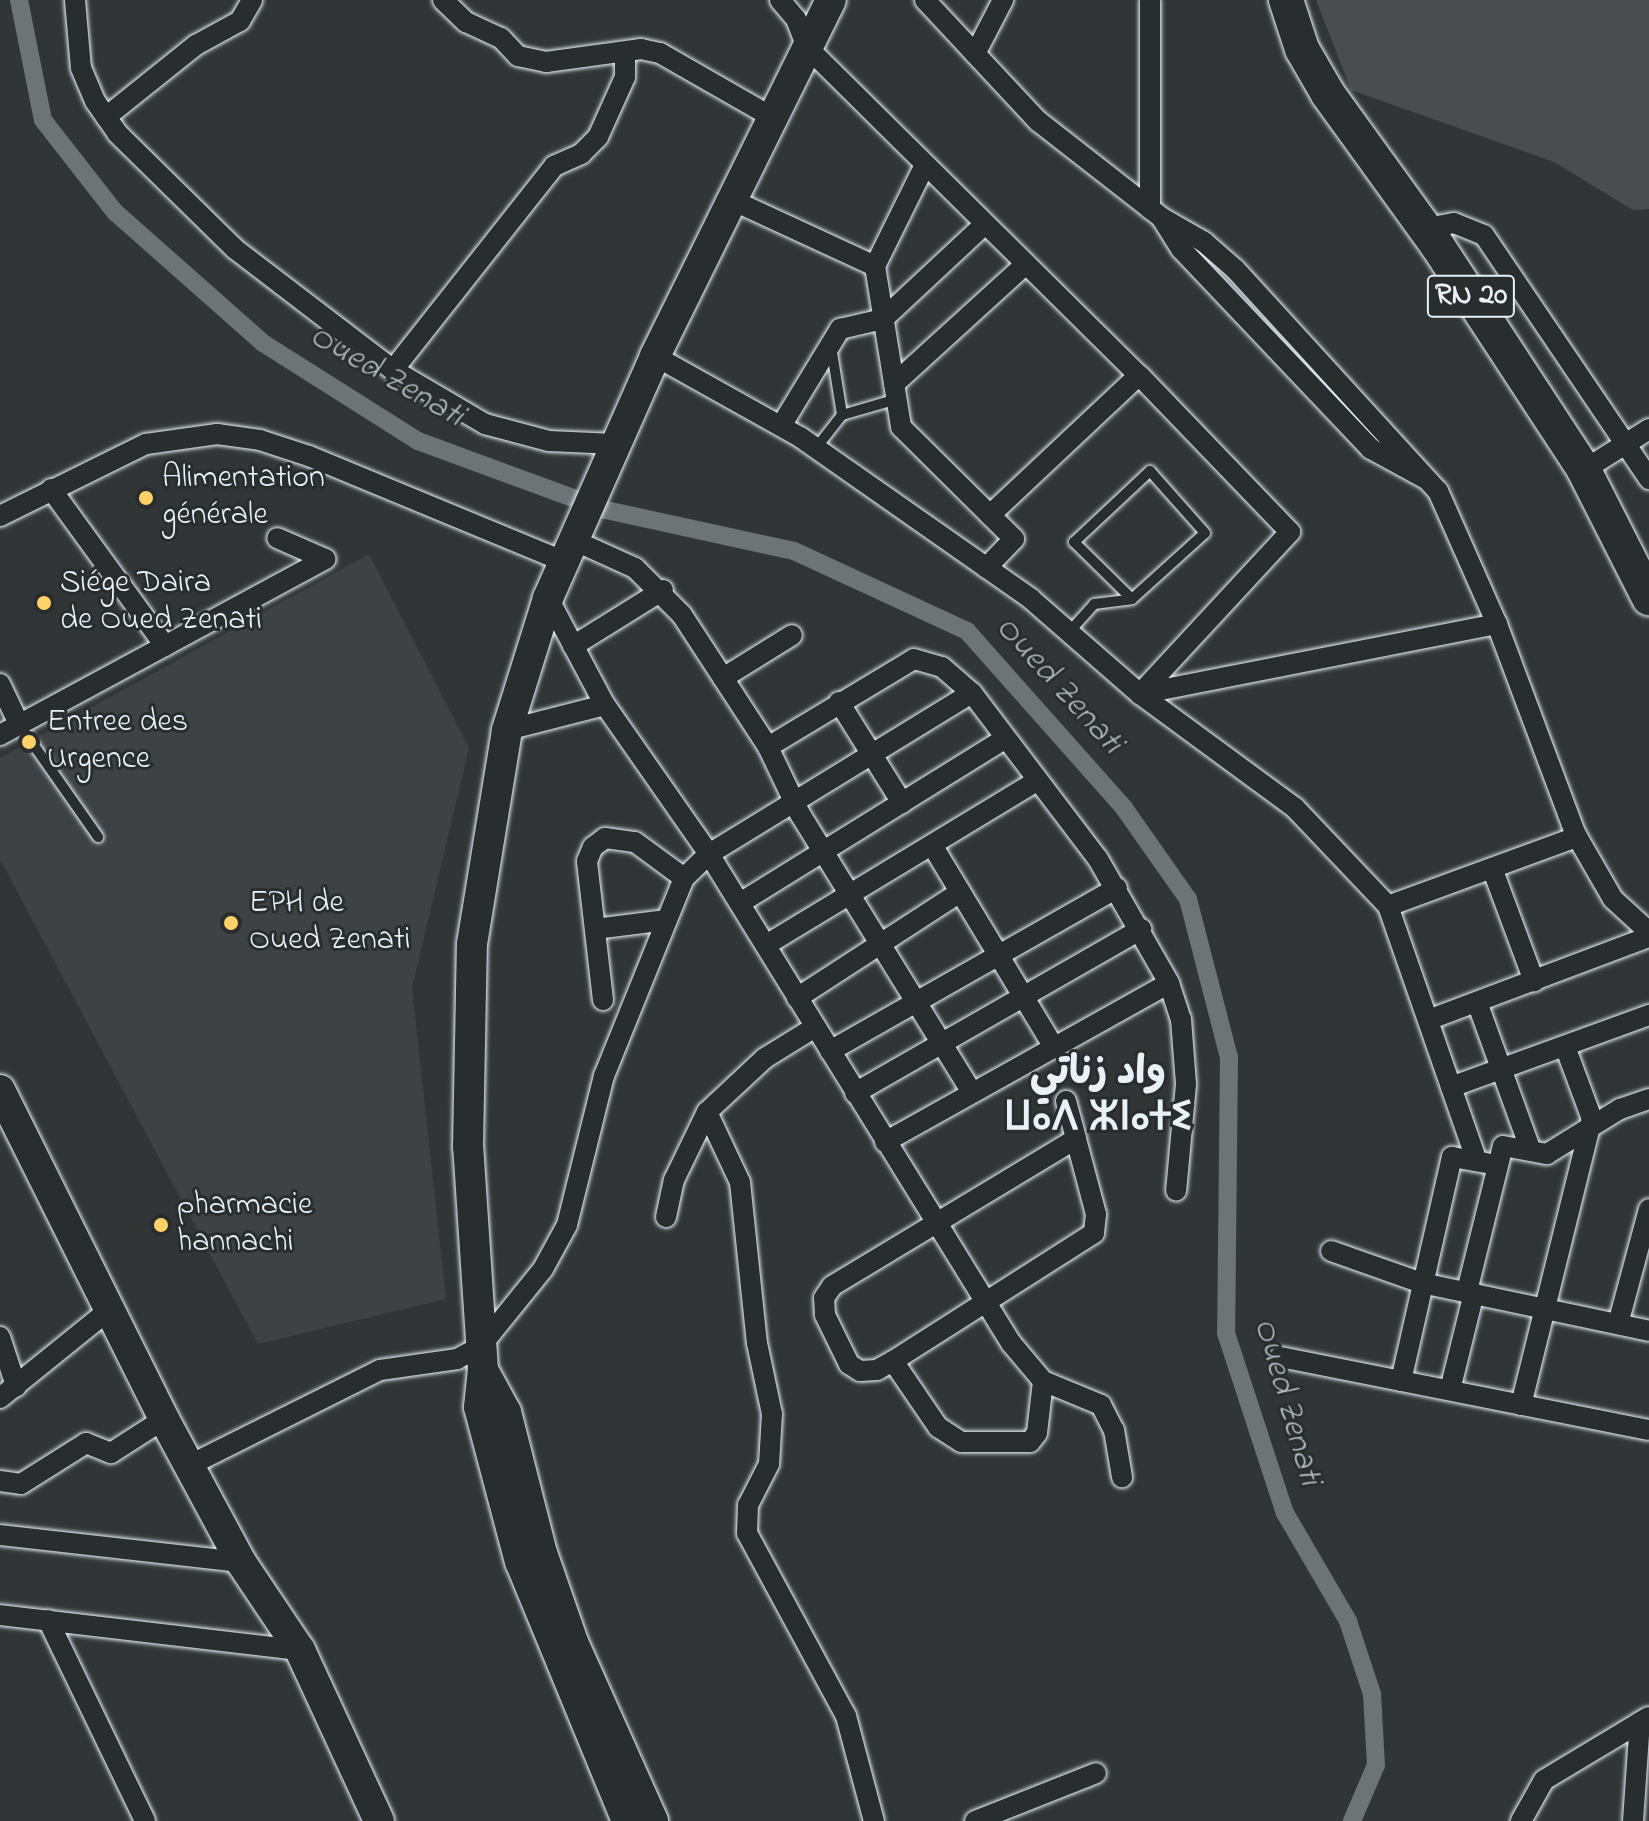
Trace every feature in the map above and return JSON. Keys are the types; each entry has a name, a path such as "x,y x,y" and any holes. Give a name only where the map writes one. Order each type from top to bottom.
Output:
{"main road":[{"name":"RN 20","path":"1286,0 1302,49 1328,94 1426,228 1584,470 1649,598"}],"street":[{"path":"75,0 81,68 106,117 207,226 393,370 485,424 609,455"},
{"path":"106,117 196,45 240,21 252,0"},
{"path":"443,0 466,22 501,38 518,56 546,62 625,52 660,53 770,116"},
{"path":"780,0 796,19 807,47 1139,375 1290,532 1140,694"},
{"path":"627,1821 520,1562 479,1407 482,1358 467,1040 474,928 507,730 548,598 655,356 770,116 831,0"},
{"path":"925,0 1038,121 1156,213 1204,242 1235,269 1426,479 1449,510 1497,624 1577,837 1613,899 1649,935 1428,1020"},
{"path":"975,54 1003,0"},
{"path":"1150,0 1156,213"},
{"path":"393,370 554,166 581,154 598,137 625,77 625,52"},
{"path":"925,165 875,266 883,319 901,427 1014,539 986,568"},
{"path":"730,199 875,266"},
{"path":"1426,228 1454,223 1484,235 1627,440 1649,479"},
{"path":"781,426 840,329 883,319 985,224"},
{"path":"895,392 1026,264"},
{"path":"655,356 816,448 986,568 1070,631 1140,694 1295,808 1388,906 1477,1161"},
{"path":"990,515 1139,375"},
{"path":"1584,470 1627,440 1649,429"},
{"path":"0,516 51,489 159,441 217,434 260,440 570,543 605,551 663,590 723,678 768,747 794,802 972,1092"},
{"path":"51,489 165,646"},
{"path":"0,735 325,559 277,538"},
{"path":"573,646 663,590"},
{"path":"548,598 605,705 709,854 985,1304 1043,1381 1101,1405 1114,1430 1122,1477"},
{"path":"1140,694 1497,624"},
{"path":"723,678 792,635"},
{"path":"768,747 914,659 942,667 972,693 1117,888 1169,983 1181,1019 1186,1084 1176,1191"},
{"path":"0,684 19,724"},
{"path":"482,1358 543,1269 567,1225 604,1076 684,878 709,854 972,693"},
{"path":"839,702 902,803"},
{"path":"507,730 605,705"},
{"path":"740,903 1005,739"},
{"path":"766,945 1037,781"},
{"path":"1388,906 1577,837"},
{"path":"603,1000 587,861 593,847 605,838 635,842 684,878"},
{"path":"932,845 1054,1047"},
{"path":"1492,868 1534,981"},
{"path":"830,1051 1117,888"},
{"path":"797,998 960,892"},
{"path":"595,929 666,920"},
{"path":"855,1093 1141,929"},
{"path":"885,1142 1169,983"},
{"path":"1477,1002 1531,1151"},
{"path":"1451,1087 1566,1049 1649,1015"},
{"path":"666,1217 679,1168 707,1112 765,1058 815,1027"},
{"path":"1521,1405 1592,1119 1566,1049"},
{"path":"0,1090 164,1419 241,1562 300,1650 379,1821"},
{"path":"1450,1390 1503,1146 1547,1154 1589,1131 1620,1109 1649,1099"},
{"path":"1066,1101 1096,1214 1094,1233 877,1370 860,1371 849,1364 825,1315 824,1298 832,1286 1076,1139"},
{"path":"707,1112 740,1182 757,1343 772,1414 769,1464 748,1505 747,1533 846,1716 874,1821"},
{"path":"1401,1381 1452,1157 1499,1165"},
{"path":"1618,1324 1649,1209"},
{"path":"1331,1251 1422,1283 1649,1331"},
{"path":"8,1392 109,1310"},
{"path":"0,1337 8,1392"},
{"path":"1280,1357 1649,1430"},
{"path":"190,1465 380,1370 482,1358"},
{"path":"482,1358 506,1412 542,1553 573,1642 653,1821"},
{"path":"893,1361 938,1427 961,1442 1030,1442 1037,1433 1043,1381"},
{"path":"0,1481 21,1484 86,1443 111,1453 164,1419"},
{"path":"0,1535 241,1562"},
{"path":"0,1615 300,1650"},
{"path":"48,1620 145,1821"},
{"path":"1521,1821 1544,1780 1644,1719"},
{"path":"1633,1821 1644,1719"},
{"path":"975,1821 1096,1773"}],"lane":[{"path":"831,344 842,415"},
{"path":"816,448 842,415 895,392"},
{"path":"1070,631 1094,604 1132,599 1205,533 1150,471 1074,542 1132,599"},
{"path":"19,724 98,837"}],"shaded area":[{"path":"1316,0 1649,0 1649,209 1633,210 1554,162 1351,90"},
{"name":"EPH de Oued Zenati","path":"369,554 469,748 412,988 446,1299 258,1344 0,859 0,758"}],"waterway":[{"name":"Oued Zenati","path":"19,0 43,120 115,212 263,343 418,441 606,510 794,551 967,631 1124,808 1188,899 1229,1058 1226,1333 1285,1513 1348,1621 1372,1694 1376,1765 1352,1821"}],"place":[{"name":"Alimentation générale","path":"146,498"},
{"name":"Siége Daira de Oued Zenati","path":"44,603"},
{"name":"Entree des Urgence","path":"29,742"},
{"name":"EPH de Oued Zenati","path":"231,923"},
{"name":"pharmacie hannachi","path":"161,1225"}],"district":[{"name":"واد زناتي ⵡⴰⴷ ⵣⵏⴰⵜⵉ","path":"1098,1097"}]}
